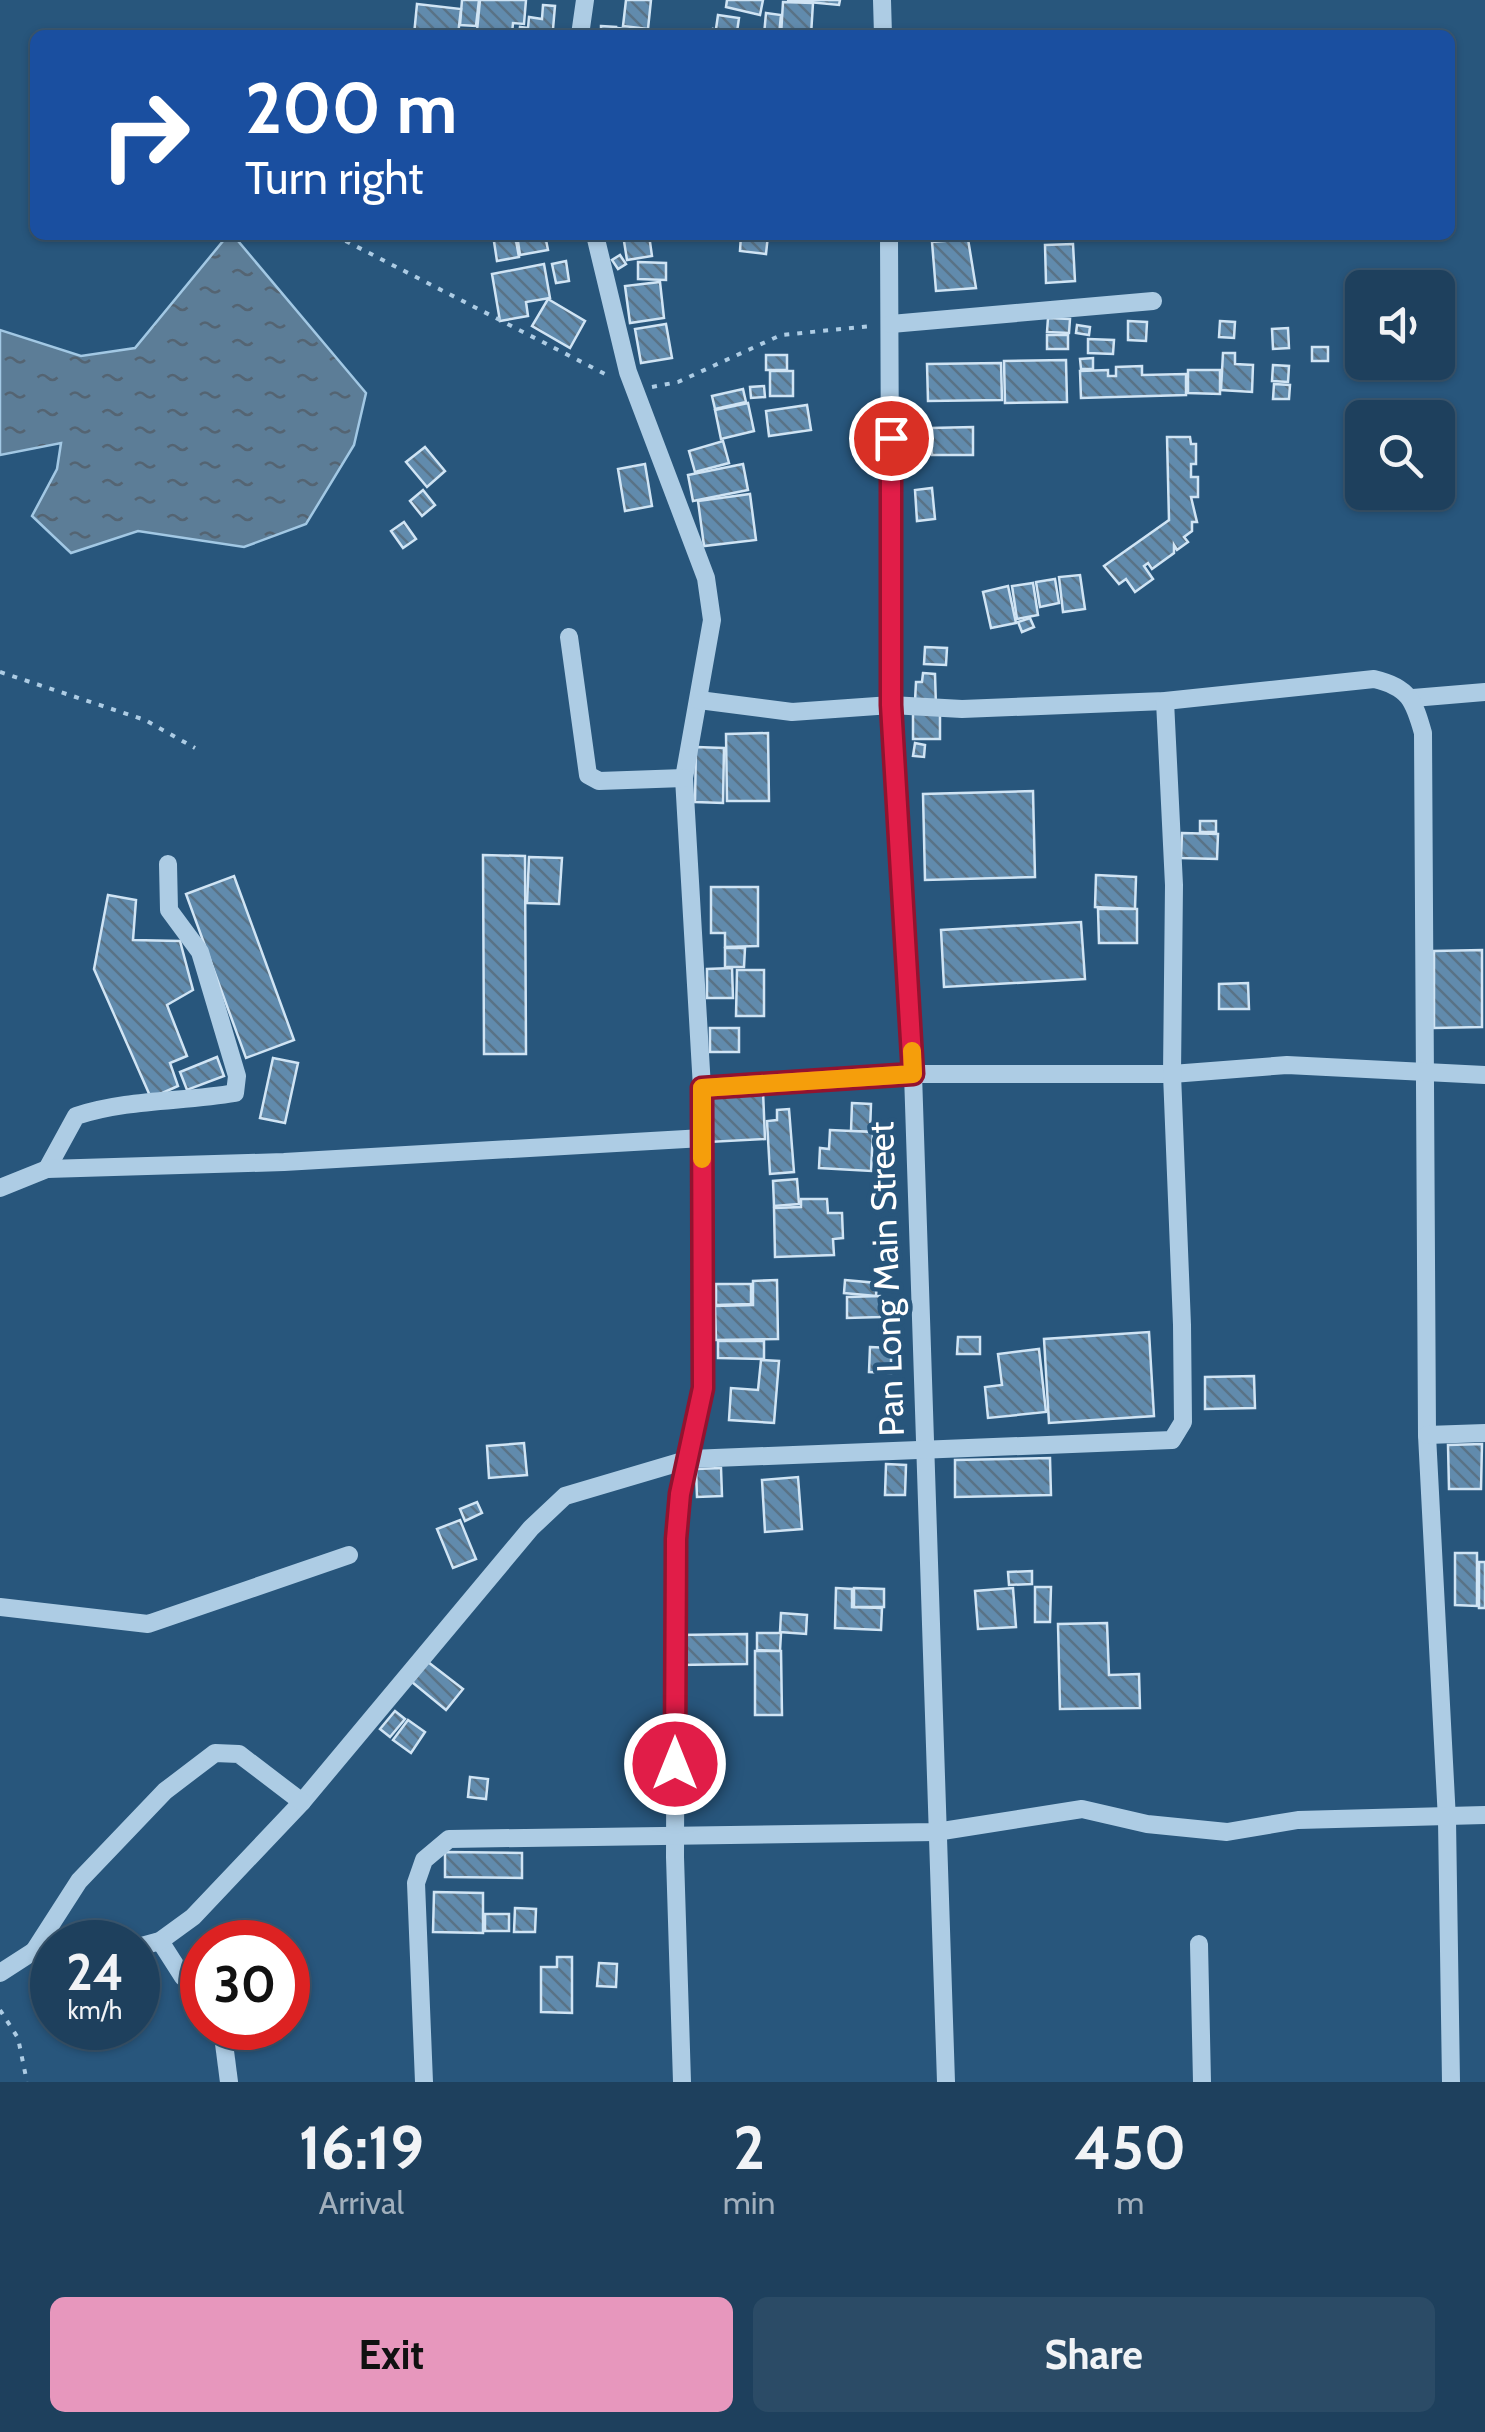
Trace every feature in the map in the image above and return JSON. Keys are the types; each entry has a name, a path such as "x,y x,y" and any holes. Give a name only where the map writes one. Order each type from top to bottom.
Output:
{"street":[{"path":"581,30 586,0"},
{"path":"882,0 883,30"},
{"path":"597,240 635,390 706,578 712,620 684,778 702,1088 703,1388 680,1494 676,1539 675,1838 682,2082"},
{"name":"Pan Long Main Street","path":"889,240 891,705 913,1074 946,2082"},
{"path":"891,324 1153,300"},
{"path":"569,637 588,775 599,781 684,778"},
{"path":"699,700 792,712 891,705 943,710 1166,701 1374,679 1396,684 1413,698 1423,733 1427,1435 1447,1820 1451,2082"},
{"path":"1413,698 1485,692"},
{"path":"180,1971 160,1941 193,1917 302,1802 531,1528 566,1496 690,1459 1172,1440 1183,1422 1172,1074 1174,885 1166,701"},
{"path":"47,1169 76,1116 110,1105 235,1093 238,1076 200,952 169,910 168,864"},
{"path":"702,1088 913,1074 1172,1074 1287,1065 1485,1075"},
{"path":"0,1188 47,1169 284,1162 702,1138"},
{"path":"1427,1435 1485,1433"},
{"path":"0,1607 148,1624 349,1556"},
{"path":"58,1920 78,1881 166,1791 215,1753 239,1754 302,1802"},
{"path":"424,2082 416,1883 424,1860 448,1839 936,1832 1082,1809 1147,1824 1227,1832 1298,1820 1447,1820 1485,1815"},
{"path":"1198,1944 1202,2082"},
{"path":"0,1972 30,1957"},
{"path":"225,2050 229,2082"}],"path":[{"path":"344,240 635,390 678,382 781,335 891,324"},
{"path":"0,672 145,720 195,748"},
{"path":"0,2010 18,2038 28,2082"}],"water":[{"path":"224,240 237,240 366,393 354,445 306,524 244,547 138,531 71,553 32,516 57,469 61,443 0,455 0,330 81,356 135,348"}],"building":[{"path":"462,0 479,0 476,26 460,25"},
{"path":"480,0 526,0 524,24 513,23 512,30 477,30"},
{"path":"626,0 651,0 648,29 623,26"},
{"path":"727,0 763,0 760,15 726,7"},
{"path":"787,0 840,0 839,5"},
{"path":"783,2 813,3 811,30 781,30"},
{"path":"417,4 461,9 459,30 414,30"},
{"path":"543,5 555,6 553,29 520,30 528,28 529,17 542,19"},
{"path":"766,13 781,15 780,30 764,30"},
{"path":"718,15 739,18 737,30 716,29"},
{"path":"494,240 516,240 519,257 497,261"},
{"path":"518,240 546,240 548,250 520,255"},
{"path":"624,240 650,240 652,256 627,260"},
{"path":"741,240 767,240 766,254 740,251"},
{"path":"968,240 976,288 936,291 932,242"},
{"path":"1073,244 1075,281 1046,283 1045,245"},
{"path":"620,255 626,264 618,269 612,260"},
{"path":"566,261 569,281 556,283 552,264"},
{"path":"638,262 666,263 666,280 638,279"},
{"path":"544,264 550,298 526,302 528,316 500,321 492,274"},
{"path":"660,282 664,318 630,323 625,286"},
{"path":"548,299 585,321 570,348 532,326"},
{"path":"1048,318 1070,319 1069,333 1047,332"},
{"path":"1128,321 1147,322 1146,341 1128,340"},
{"path":"1220,321 1235,322 1234,338 1219,337"},
{"path":"666,324 672,358 641,363 635,329"},
{"path":"1077,325 1090,327 1089,335 1076,333"},
{"path":"1288,328 1289,348 1273,349 1272,329"},
{"path":"1047,335 1068,335 1068,349 1047,349"},
{"path":"1088,339 1114,340 1113,354 1088,353"},
{"path":"1312,347 1328,347 1328,361 1312,361"},
{"path":"1223,353 1235,353 1235,364 1253,365 1252,392 1221,390"},
{"path":"766,355 787,355 787,370 766,370"},
{"path":"1093,358 1093,369 1081,369 1080,359"},
{"path":"1066,360 1067,402 1005,403 1004,361"},
{"path":"1001,363 1002,400 928,401 927,364"},
{"path":"1273,365 1289,366 1288,382 1272,381"},
{"path":"1142,366 1142,375 1186,374 1186,395 1081,398 1080,371 1108,370 1108,376 1116,376 1116,367"},
{"path":"1188,370 1220,370 1220,394 1188,393"},
{"path":"770,371 793,371 793,396 770,396"},
{"path":"1274,384 1290,385 1289,399 1273,399"},
{"path":"764,386 765,397 751,398 750,387"},
{"path":"743,389 746,402 715,409 712,396"},
{"path":"748,403 754,431 721,439 715,410"},
{"path":"807,405 811,430 769,436 766,411"},
{"path":"973,427 973,455 932,455 931,428"},
{"path":"1167,437 1190,437 1191,444 1196,444 1191,477 1198,477 1198,497 1191,497 1197,522 1192,522 1192,531 1184,537 1188,542 1177,550 1174,545 1174,553 1152,569 1148,563 1144,566 1153,579 1135,592 1126,579 1119,584 1104,566 1169,520"},
{"path":"723,441 729,463 695,472 689,451"},
{"path":"425,447 445,471 427,487 406,462"},
{"path":"645,464 652,506 625,511 618,469"},
{"path":"743,464 748,490 693,501 688,475"},
{"path":"932,488 935,519 917,521 915,490"},
{"path":"423,490 435,505 422,516 410,501"},
{"path":"750,494 756,540 704,546 698,501"},
{"path":"404,522 416,539 403,548 391,531"},
{"path":"1080,575 1085,609 1063,612 1059,577"},
{"path":"1055,579 1059,603 1040,607 1036,582"},
{"path":"1033,583 1038,615 1017,619 1012,586"},
{"path":"1008,586 1016,623 991,628 983,592"},
{"path":"1030,618 1034,627 1022,632 1018,622"},
{"path":"925,647 947,648 946,665 924,664"},
{"path":"923,673 935,674 936,707 915,701 916,682 922,682"},
{"path":"913,712 940,712 940,739 913,739"},
{"path":"768,733 769,801 727,801 726,734"},
{"path":"915,743 925,745 924,757 913,756"},
{"path":"696,747 724,748 723,803 695,802"},
{"path":"1033,791 1035,877 925,880 923,794"},
{"path":"1200,821 1216,821 1216,832 1200,832"},
{"path":"1182,833 1218,834 1217,859 1181,858"},
{"path":"483,855 525,856 526,1054 484,1054"},
{"path":"529,857 562,858 559,904 527,903"},
{"path":"1096,875 1136,877 1135,909 1095,907"},
{"path":"234,876 294,1040 246,1058 186,894"},
{"path":"711,887 758,887 758,946 725,947 725,933 711,933"},
{"path":"108,895 136,900 133,940 180,941 193,990 167,1005 187,1056 170,1063 178,1086 151,1098 94,969"},
{"path":"1098,909 1137,909 1137,943 1099,943"},
{"path":"1081,922 1085,979 944,987 941,930"},
{"path":"725,948 745,948 744,967 725,967"},
{"path":"1482,950 1482,1027 1434,1028 1434,951"},
{"path":"732,968 733,998 707,998 707,969"},
{"path":"737,970 764,970 764,1016 736,1016"},
{"path":"1248,983 1249,1009 1219,1009 1219,984"},
{"path":"710,1028 739,1028 739,1052 710,1052"},
{"path":"217,1057 224,1076 187,1090 180,1072"},
{"path":"273,1058 298,1063 285,1123 260,1118"},
{"path":"763,1091 765,1139 709,1142 706,1094"},
{"path":"852,1103 871,1104 870,1132 851,1131"},
{"path":"789,1109 794,1172 770,1174 767,1121 777,1120 777,1110"},
{"path":"830,1130 873,1132 871,1171 819,1168 820,1148 829,1149"},
{"path":"797,1179 799,1204 774,1206 773,1181"},
{"path":"801,1199 827,1199 828,1213 842,1213 843,1238 833,1239 834,1255 775,1257 774,1208 801,1207"},
{"path":"777,1280 778,1339 716,1340 715,1306 753,1305 753,1281"},
{"path":"845,1280 877,1283 876,1296 844,1293"},
{"path":"716,1284 751,1284 751,1304 716,1305"},
{"path":"880,1296 881,1317 847,1318 847,1297"},
{"path":"1149,1332 1154,1416 1049,1423 1044,1339"},
{"path":"958,1337 980,1337 980,1354 957,1354"},
{"path":"718,1341 764,1341 764,1359 718,1358"},
{"path":"870,1347 891,1348 891,1373 869,1372"},
{"path":"1039,1349 1046,1412 988,1418 985,1387 1002,1385 998,1354"},
{"path":"761,1360 779,1361 774,1423 729,1420 731,1388 758,1390"},
{"path":"1254,1376 1255,1408 1205,1409 1205,1377"},
{"path":"524,1443 527,1475 489,1478 487,1446"},
{"path":"1482,1444 1481,1489 1449,1489 1448,1445"},
{"path":"1050,1458 1051,1495 955,1497 955,1460"},
{"path":"886,1464 906,1465 905,1495 885,1495"},
{"path":"721,1468 722,1496 697,1497 696,1469"},
{"path":"798,1477 802,1529 765,1532 762,1480"},
{"path":"477,1502 482,1513 465,1521 460,1509"},
{"path":"460,1520 476,1559 453,1568 437,1529"},
{"path":"1455,1553 1477,1553 1477,1606 1455,1605"},
{"path":"1479,1562 1485,1562 1485,1608 1479,1608"},
{"path":"1032,1571 1032,1584 1009,1585 1008,1572"},
{"path":"1035,1587 1051,1587 1050,1622 1035,1622"},
{"path":"836,1588 852,1589 852,1607 882,1608 881,1630 835,1628"},
{"path":"854,1588 884,1589 884,1607 854,1607"},
{"path":"1013,1588 1016,1627 978,1629 975,1591"},
{"path":"781,1613 807,1615 806,1634 780,1632"},
{"path":"1107,1623 1109,1675 1139,1674 1140,1708 1060,1709 1058,1624"},
{"path":"757,1633 781,1633 780,1651 757,1650"},
{"path":"747,1634 747,1664 677,1665 677,1635"},
{"path":"755,1651 781,1651 782,1715 755,1715"},
{"path":"428,1662 463,1689 446,1710 412,1682"},
{"path":"395,1711 405,1719 390,1737 380,1729"},
{"path":"408,1720 425,1732 411,1753 393,1740"},
{"path":"470,1777 488,1779 486,1799 468,1797"},
{"path":"445,1852 522,1853 522,1878 445,1877"},
{"path":"434,1892 483,1893 483,1933 433,1932"},
{"path":"515,1908 536,1909 535,1932 514,1932"},
{"path":"485,1914 509,1914 509,1931 485,1931"},
{"path":"557,1957 572,1957 572,2013 541,2012 541,1967 557,1967"},
{"path":"599,1963 617,1964 616,1987 597,1986"}],"slow traffic":[{"path":"702,1159 702,1088 913,1074 912,1051"}],"route":[{"path":"675,1764 676,1539 680,1494 703,1388 702,1088 913,1074 891,705 891,438"}]}
